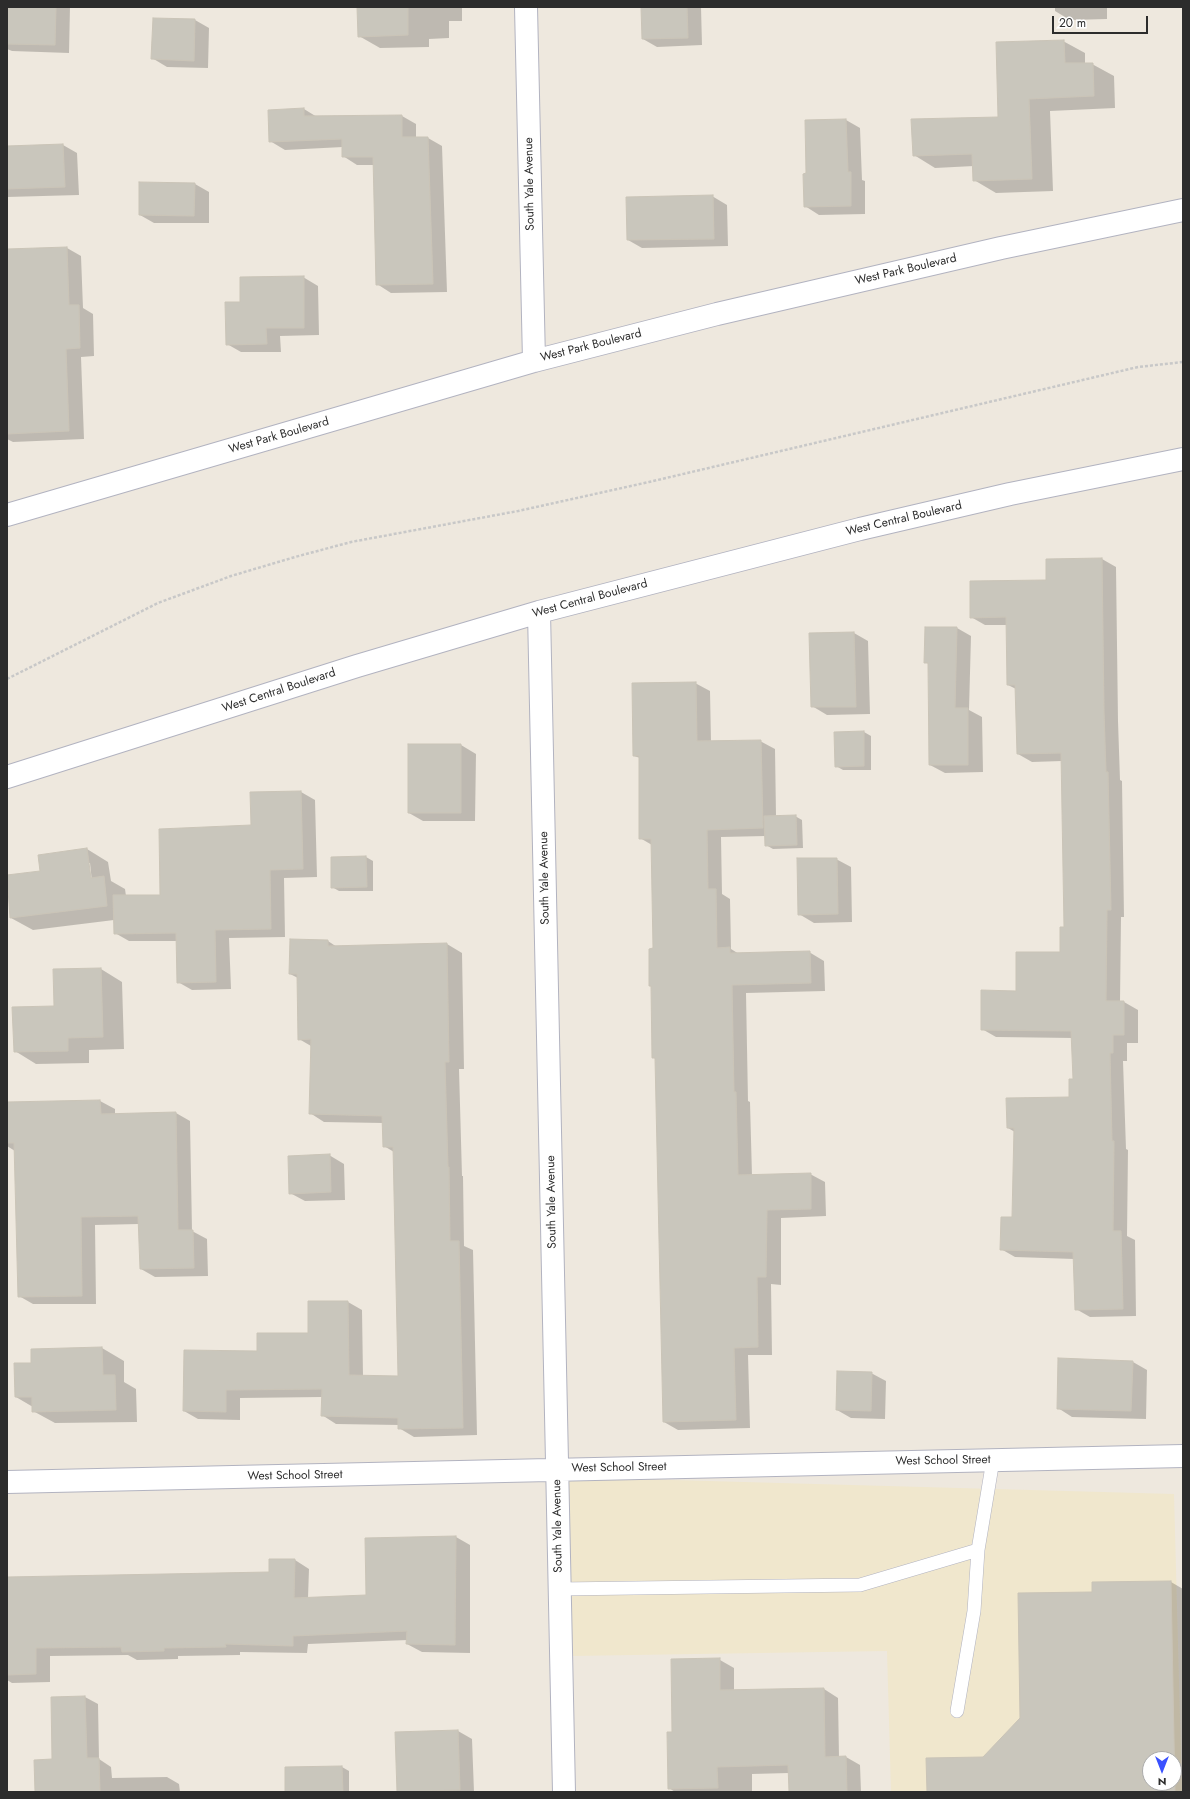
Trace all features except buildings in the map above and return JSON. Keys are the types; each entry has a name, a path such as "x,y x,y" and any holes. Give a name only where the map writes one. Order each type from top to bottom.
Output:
{"street":[{"name":"South Yale Avenue","path":"526,7 534,361"},
{"name":"West Park Boulevard","path":"7,515 534,361 718,314 970,255 1183,210"},
{"name":"West Central Boulevard","path":"7,777 357,666 539,612 860,528 1010,494 1183,459"},
{"name":"South Yale Avenue","path":"539,612 564,1792"},
{"name":"West School Street","path":"7,1482 1183,1456"}],"lane":[{"path":"957,1711 974,1611 978,1550 993,1460"},
{"path":"560,1589 860,1585 978,1550"}],"path":[{"path":"7,679 158,603 231,576 295,557 351,542 518,511 649,482 1138,367 1183,362"}],"shaded area":[{"path":"565,1477 1174,1494 1181,1751 1142,1751 1142,1791 1182,1792 891,1792 887,1651 570,1656"}]}
